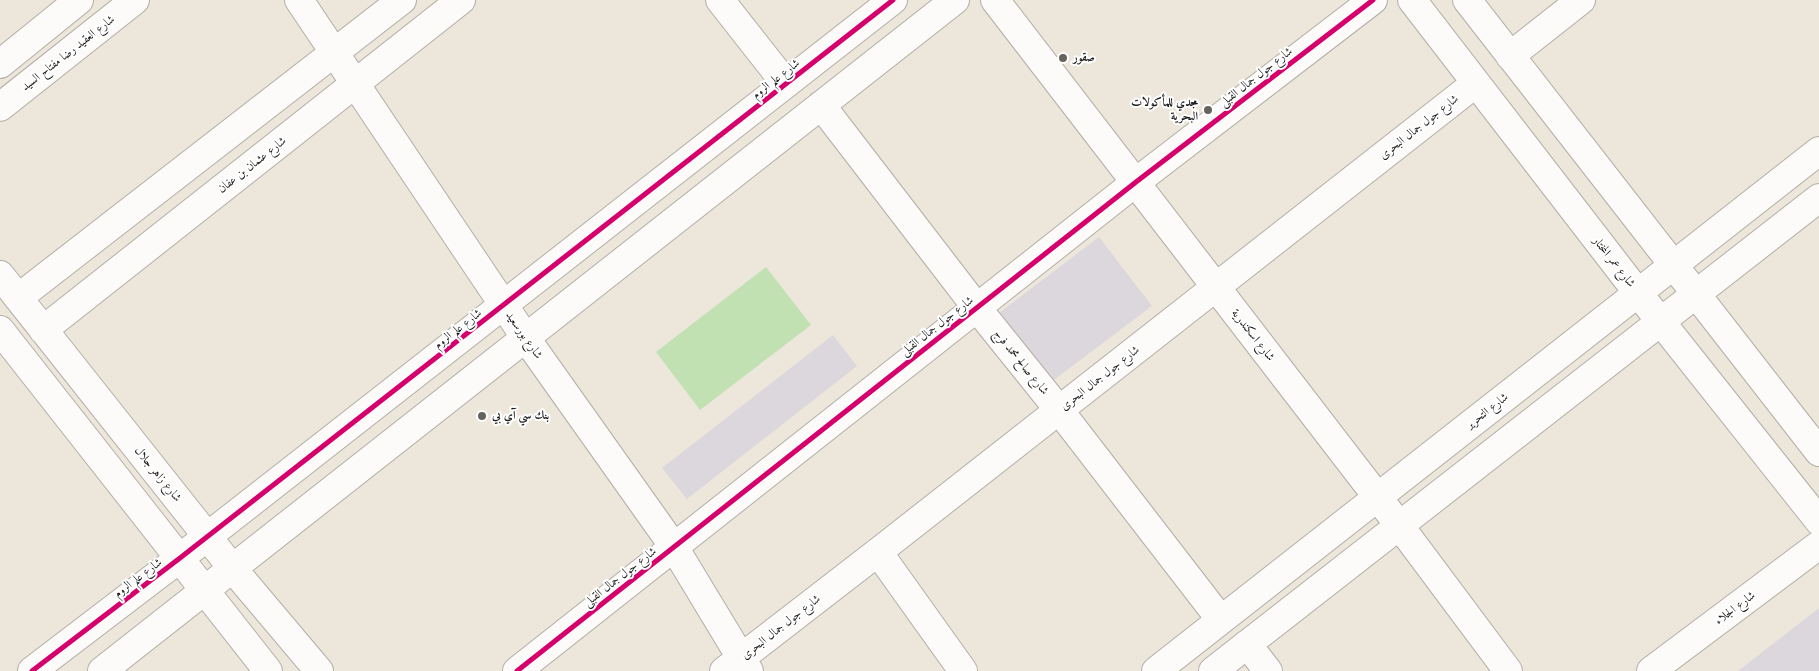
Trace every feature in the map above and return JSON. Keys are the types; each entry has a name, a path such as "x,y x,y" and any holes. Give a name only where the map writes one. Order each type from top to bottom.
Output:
{"street":[{"path":"0,64 80,0"},
{"name":"شارع العقيد رضا مفتاح السيد","path":"0,107 136,0"},
{"name":"شارع بورسعيد","path":"298,0 504,306 674,547 738,667"},
{"path":"18,298 402,0"},
{"name":"شارع عثمان بن عفان","path":"43,330 461,0"},
{"path":"720,0 786,84"},
{"name":"شارع علم الروم","path":"32,671 504,306 893,0"},
{"path":"102,671 955,0"},
{"name":"شارع اسكندرية","path":"995,0 1400,525 1508,671"},
{"name":"شارع جول جمال القبلى","path":"517,671 1136,182 1373,0"},
{"name":"شارع عمر المختار","path":"1412,0 1638,293 1819,521"},
{"path":"1467,0 1819,452"},
{"path":"1510,56 1581,0"},
{"name":"شارع جول جمال البحرى","path":"738,667 878,552 1476,83"},
{"name":"شارع صالح محمد فرج","path":"821,105 1220,620"},
{"name":"شارع التحرير","path":"1156,671 1819,151"},
{"path":"1213,671 1819,198"},
{"name":"شارع زاهر جلال","path":"0,275 233,569 319,671"},
{"path":"4,345 180,558 268,671"},
{"name":"شارع الجلاء","path":"1651,671 1819,545"},
{"path":"878,552 963,671"},
{"path":"1248,644 1268,671"}],"green space":[{"path":"766,267 811,325 700,410 656,352"}],"building":[{"path":"1099,237 1152,306 1047,385 995,316"},
{"path":"833,335 857,366 687,499 662,468"},
{"path":"1819,608 1819,671 1738,671"}],"cycle path":[{"path":"32,671 180,558 893,0"},
{"path":"517,671 1136,182 1373,0"}],"place":[{"name":"صقور","path":"1063,58"},
{"name":"مجدي للمأكولات البحرية","path":"1208,110"},
{"name":"بنك سي آي بي","path":"482,416"}]}
